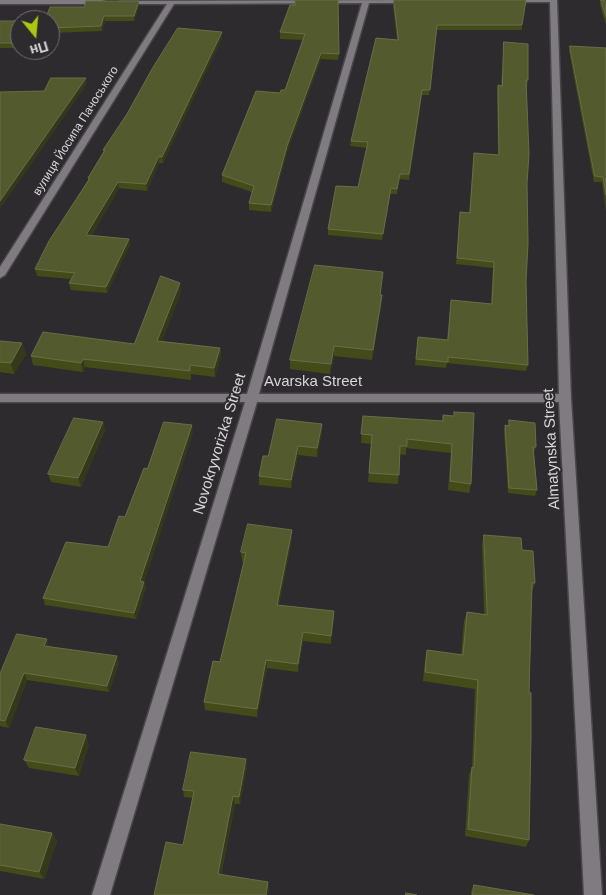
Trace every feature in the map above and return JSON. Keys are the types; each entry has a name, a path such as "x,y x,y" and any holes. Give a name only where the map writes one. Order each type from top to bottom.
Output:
{"street":[{"path":"504,0 553,0"},
{"name":"Almatynska Street","path":"553,0 565,398 593,895"},
{"name":"вулиця Йосипа Пачоського","path":"0,274 173,1"},
{"name":"Novokryvorizka Street","path":"101,895 252,398 366,1"},
{"path":"0,2 415,1"},
{"name":"Avarska Street","path":"0,398 565,398"}],"building":[{"path":"295,0 338,0 339,54 321,53 287,146 271,205 249,203 254,186 222,175 256,91 280,93 281,90 285,90 305,34 280,32 290,5 295,5"},
{"path":"394,0 526,0 522,25 437,25 430,90 422,90 409,174 400,174 397,189 391,188 383,234 328,229 336,186 358,187 368,142 351,141 376,38 398,40"},
{"path":"601,0 606,1 606,16"},
{"path":"86,1 139,1 134,16 104,16 101,26 60,28 60,10 49,10 50,7 84,7"},
{"path":"0,21 10,21 10,43 0,43"},
{"path":"178,28 222,32 162,157 159,156 146,184 118,182 86,235 129,239 106,287 69,283 75,273 35,269 49,241 90,178 88,178 105,150 103,150 127,114"},
{"path":"504,42 528,44 528,80 526,80 529,154 526,281 528,365 448,357 448,362 416,359 418,337 448,340 451,300 492,304 494,262 457,258 460,212 470,213 474,153 499,155 498,85 502,86"},
{"path":"570,46 606,48 606,195 603,177 595,176"},
{"path":"51,78 86,78 0,201 0,92 44,91"},
{"path":"315,265 383,272 380,295 382,295 373,350 334,346 331,364 290,360"},
{"path":"161,276 180,283 157,341 220,348 214,368 190,365 190,371 83,359 81,363 31,356 43,332 134,344"},
{"path":"0,341 22,343 11,363 0,362"},
{"path":"454,412 474,413 471,484 450,481 452,444 407,439 407,446 400,446 399,475 369,473 372,435 361,434 363,416 443,421 443,415 454,416"},
{"path":"74,418 103,422 78,478 48,474"},
{"path":"277,419 322,424 317,448 298,446 291,480 259,476 263,456 268,456"},
{"path":"509,420 535,423 536,447 533,447 537,490 509,488 505,425 509,426"},
{"path":"164,422 192,425 140,581 144,582 134,613 43,598 66,542 108,547 119,516 125,517 144,468 147,469"},
{"path":"248,524 292,530 277,605 334,611 331,636 303,632 298,664 266,660 257,709 204,702 213,661 220,662 246,553 241,552"},
{"path":"484,535 521,538 522,550 533,551 535,583 532,583 529,692 531,693 531,737 529,840 468,829 472,767 474,768 478,680 425,672 427,650 463,655 467,612 487,615"},
{"path":"17,634 47,639 44,646 117,656 107,686 24,673 5,721 0,720 0,674"},
{"path":"36,727 86,735 75,768 24,760"},
{"path":"191,752 246,759 239,797 233,796 218,874 268,882 266,895 154,895 166,842 183,845 194,791 183,790"},
{"path":"0,824 52,833 39,872 0,865"},
{"path":"474,885 534,895 473,895"}]}
